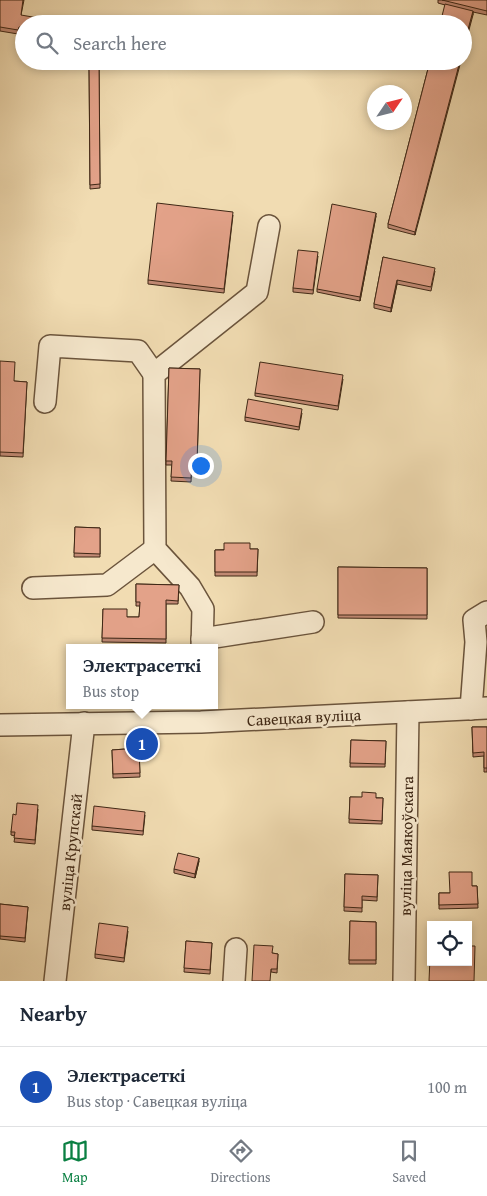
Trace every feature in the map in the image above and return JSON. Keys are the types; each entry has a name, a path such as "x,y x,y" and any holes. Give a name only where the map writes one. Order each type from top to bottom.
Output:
{"street":[{"path":"154,374 257,292 268,226"},
{"path":"45,402 50,346 138,351 154,374 155,549 190,587 202,610 202,644 313,622"},
{"path":"33,588 107,585 155,549"},
{"path":"479,708 474,620 487,612"},
{"name":"Савецкая вуліца","path":"0,725 84,723 201,713 408,712 479,708"},
{"name":"вуліца Маякоўскага","path":"404,981 408,712"},
{"name":"вуліца Крупскай","path":"55,981 84,723"},
{"path":"234,981 236,949"}],"building":[{"path":"0,0 23,0 21,15 15,15 15,30 0,27"},
{"path":"442,0 487,0 487,11"},
{"path":"445,4 473,11 472,15 442,15"},
{"path":"89,70 99,70 100,184 90,185"},
{"path":"428,70 458,70 415,232 388,224"},
{"path":"157,203 233,212 224,289 148,280"},
{"path":"332,204 376,213 360,297 317,289"},
{"path":"298,250 318,252 313,290 293,288"},
{"path":"383,257 435,268 431,287 397,280 391,308 374,304"},
{"path":"0,361 15,362 14,381 27,382 23,453 0,452"},
{"path":"260,362 343,375 338,406 255,393"},
{"path":"169,368 200,369 197,462 192,462 191,478 171,477 172,461 166,461"},
{"path":"248,399 302,409 299,427 245,417"},
{"path":"75,527 100,528 100,554 74,553"},
{"path":"224,543 250,543 250,549 258,549 257,572 215,572 215,550 224,550"},
{"path":"338,567 427,568 427,615 338,615"},
{"path":"136,584 179,585 178,601 166,600 166,639 102,638 103,609 127,609 127,617 139,617 140,602 136,602"},
{"path":"472,727 487,727 487,768 484,768 484,752 473,753"},
{"path":"351,740 386,741 385,764 350,763"},
{"path":"139,748 140,773 113,774 112,750"},
{"path":"362,792 376,793 376,798 383,798 382,821 349,819 350,797 362,797"},
{"path":"17,803 38,805 35,840 14,838 15,832 11,832 13,814 16,815"},
{"path":"94,806 145,812 143,831 92,826"},
{"path":"178,853 199,858 195,874 174,869"},
{"path":"449,872 472,872 472,886 477,886 478,904 439,905 439,893 450,893"},
{"path":"345,874 378,875 377,897 362,896 362,908 344,907"},
{"path":"0,904 28,907 25,938 0,936"},
{"path":"350,921 376,922 376,960 349,960"},
{"path":"99,923 128,927 124,958 95,954"},
{"path":"186,941 212,943 210,970 184,968"},
{"path":"254,945 273,946 272,953 278,954 277,969 271,969 270,981 252,981"},
{"path":"472,946 475,946 474,981 429,981 430,966 472,966"}],"place":[{"name":"Электрасеткі","path":"142,744"}]}
